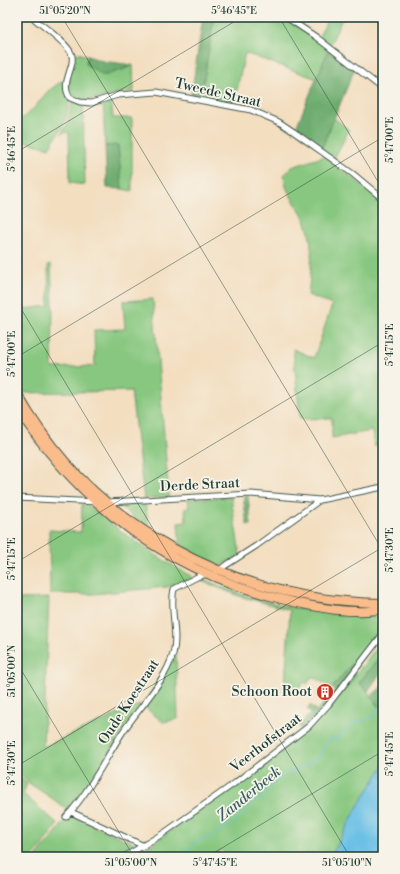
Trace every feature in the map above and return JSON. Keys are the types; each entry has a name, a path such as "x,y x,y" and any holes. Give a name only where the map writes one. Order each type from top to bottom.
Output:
{"main road":[{"path":"17,393 57,451 86,483 107,502 146,532 168,546 217,570 257,585 303,596 349,602 383,603"},
{"path":"17,408 51,456 95,502 143,539 207,574 262,594 302,604 352,611 383,610"}],"street":[{"name":"Tweede Straat","path":"32,17 65,46 71,54 72,62 66,89 70,98 80,102 90,103 118,95 156,92 251,110 279,122 294,132 353,174 383,199"},
{"path":"286,17 316,37 383,88"},
{"name":"Derde Straat","path":"17,498 107,502 252,494 320,500 383,487"},
{"name":"Oude Koestraat","path":"70,812 96,776 123,732 149,697 171,660 174,648 174,590 199,576 217,570 256,546 320,500"},
{"name":"Veerhofstraat","path":"124,857 144,846 235,783 309,726 328,705 382,634 383,617"},
{"path":"66,817 70,812 144,846"}],"green space":[{"path":"203,17 214,17 201,97 191,96"},
{"path":"214,17 284,17 329,48 317,79 245,53 234,104 201,97"},
{"path":"329,17 343,17 330,45 319,36"},
{"path":"329,48 355,68 321,150 295,130"},
{"path":"78,53 88,56 86,61 88,67 93,68 102,75 123,70 133,65 134,91 89,100 80,100 73,97 68,92 73,54"},
{"path":"88,56 102,61 133,65 107,75 102,75 86,64"},
{"path":"64,81 65,92 69,101 67,116 49,148 23,141 17,123 34,108 48,91"},
{"path":"111,98 113,118 132,118 132,191 122,189 118,146 105,146 103,101"},
{"path":"72,102 83,104 85,185 70,183 69,133 64,132 61,134 68,123"},
{"path":"334,118 349,130 334,159 321,150"},
{"path":"118,145 122,189 107,188 105,146"},
{"path":"325,156 383,202 383,229 380,233 383,235 383,444 374,446 372,431 332,438 332,418 300,419 293,349 314,358 332,305 308,295 311,248 308,229 302,214 286,188 284,175 292,167"},
{"path":"51,264 53,306 52,368 95,366 94,330 125,329 123,301 153,299 169,497 144,499 131,391 25,393 17,380 17,310 49,306 48,265"},
{"path":"243,496 248,496 251,525 247,525"},
{"path":"231,497 240,555 219,567 180,547 178,523 186,522 185,508 189,508 188,499"},
{"path":"145,502 149,529 121,507 123,504"},
{"path":"82,504 89,506 126,535 178,569 192,576 192,579 167,587 93,594 50,594 49,530 81,532"},
{"path":"217,573 254,587 293,597 326,602 367,605 382,609 328,606 269,594 216,574"},
{"path":"202,579 247,596 269,602 314,611 374,617 381,619 380,628 366,652 364,650 332,688 312,676 307,684 304,682 297,691 285,683 290,610 239,596 199,580"},
{"path":"49,598 43,747 141,704 82,794 69,810 29,783 17,772 17,616 20,599"},
{"path":"375,649 380,656 359,683 368,691 378,707 383,701 383,767 358,806 331,857 228,857 221,850 212,857 128,857 150,845 214,800 313,725 349,684"},
{"path":"364,650 366,652 352,671 356,675 318,720 314,717 301,729 298,726 311,713 307,709 310,705 317,711 335,691 332,688"},
{"path":"175,651 178,719 163,722 143,706"},
{"path":"380,656 383,659 383,669 368,691 359,683"},
{"path":"383,686 383,701 379,707 371,696"},
{"path":"17,775 27,784 23,794 58,824 33,857 17,857"},
{"path":"70,815 140,846 120,857 36,857"}],"water":[{"path":"383,767 383,857 331,857 358,806"}],"waterway":[{"name":"Zanderbeek","path":"176,857 200,840 210,838 218,831 229,827 250,808 254,801 265,796 272,785 287,774 310,763 321,754 326,742 342,736 351,724 373,717 383,700"}],"place":[{"name":"Schoon Root","path":"325,692"}]}
